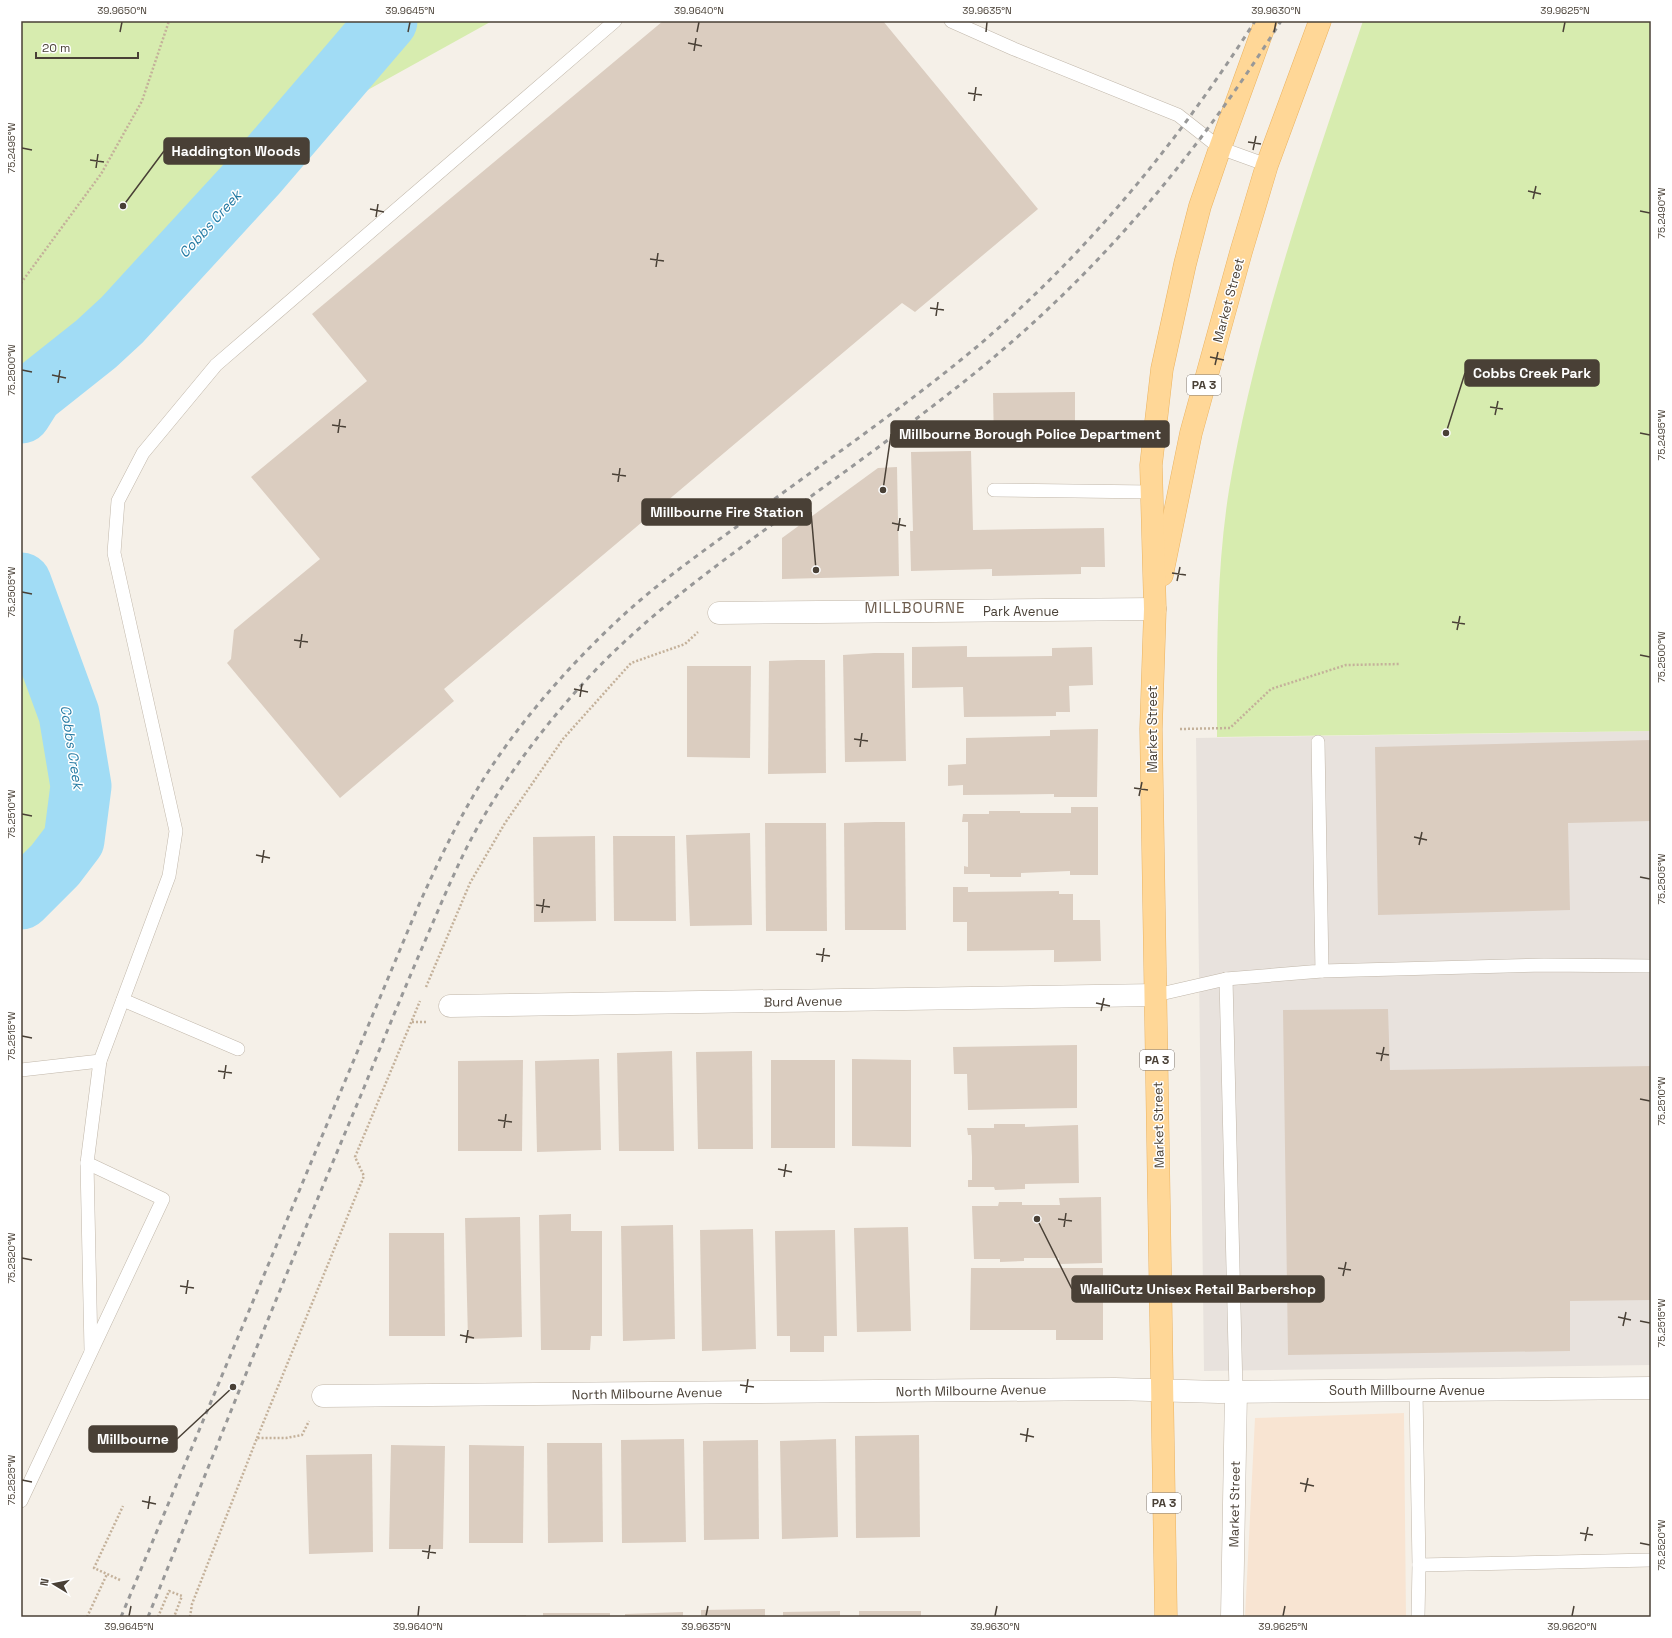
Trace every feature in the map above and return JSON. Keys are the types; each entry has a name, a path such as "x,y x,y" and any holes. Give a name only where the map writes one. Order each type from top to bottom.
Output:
{"main road":[{"name":"Market Street","path":"1166,1617 1151,729 1154,609 1151,465 1162,369 1185,264 1200,206 1266,21"},
{"name":"Market Street","path":"1154,609 1191,433 1241,252 1268,165 1320,21"}],"street":[{"name":"Park Avenue","path":"719,613 1154,609"},
{"name":"Burd Avenue","path":"450,1006 1156,995"},
{"name":"South Millbourne Avenue","path":"1162,1390 1416,1391 1651,1388"},
{"name":"North Milbourne Avenue","path":"323,1396 1115,1389 1162,1390"},
{"name":"Market Street","path":"1232,1617 1236,1391"}],"lane":[{"path":"91,1352 87,1163 100,1061 169,876 176,832 114,553 118,500 143,453 216,365 615,21"},
{"path":"951,21 1029,55 1178,115 1220,148 1268,165"},
{"path":"994,490 1152,492"},
{"path":"1318,742 1322,971"},
{"path":"1156,995 1226,979 1322,971 1544,965 1651,966"},
{"path":"1226,979 1236,1391"},
{"path":"123,1000 238,1049"},
{"path":"21,1070 100,1061"},
{"path":"21,1501 163,1200 87,1163"},
{"path":"1416,1391 1419,1565 1418,1617"},
{"path":"1419,1565 1651,1560"}],"path":[{"path":"21,283 101,174 142,101 169,21"},
{"path":"1151,729 1230,728 1271,689 1346,665 1400,664"},
{"path":"412,1022 426,1022"},
{"path":"190,1617 192,1604 258,1438 286,1438"},
{"path":"120,1580 94,1568 123,1506"},
{"path":"87,1617 106,1574"},
{"path":"158,1617 169,1591 182,1596 174,1617"}],"shaded area":[{"path":"1651,731 1651,1365 1204,1371 1196,738"},
{"path":"1404,1413 1406,1617 1245,1617 1255,1418"}],"green space":[{"path":"21,21 492,21 292,132 158,281 33,394 21,419"},
{"path":"1363,21 1651,21 1651,731 1217,737 1219,583 1229,490 1240,430 1254,370 1287,253"},
{"path":"21,587 81,786 74,840 30,890 21,894"}],"building":[{"path":"663,21 883,21 1038,209 915,312 902,303 444,689 454,701 340,798 227,663 231,659 234,630 320,559 251,477 367,381 312,314"},
{"path":"1075,392 1075,442 994,443 993,393"},
{"path":"971,451 973,530 1104,528 1105,567 1081,567 1081,574 992,576 992,569 911,571 910,531 913,531 911,452"},
{"path":"897,467 899,576 782,579 782,538 878,468"},
{"path":"967,646 967,657 1052,656 1052,648 1092,647 1093,685 1069,686 1070,712 1056,712 1056,716 964,717 963,687 912,688 912,647"},
{"path":"904,653 906,761 845,762 843,655"},
{"path":"825,660 826,773 768,774 769,661"},
{"path":"687,666 751,666 750,758 687,757"},
{"path":"1098,729 1097,797 1054,797 1054,794 963,795 963,785 948,786 948,765 966,764 966,738 1050,736 1050,730"},
{"path":"1651,740 1651,821 1568,823 1570,910 1378,915 1375,747"},
{"path":"1071,807 1098,807 1098,875 1070,875 1070,871 1021,873 1021,877 990,877 990,874 964,874 964,866 968,867 968,822 962,822 963,814 989,814 989,811 1020,811 1020,813 1071,813"},
{"path":"905,822 906,930 845,930 844,823"},
{"path":"765,823 826,823 827,931 766,931"},
{"path":"750,833 752,925 690,926 686,835"},
{"path":"595,836 596,921 534,922 533,837"},
{"path":"613,836 675,836 676,921 614,921"},
{"path":"953,887 968,887 968,892 1059,891 1059,894 1073,894 1073,920 1100,920 1101,961 1054,962 1054,950 967,951 967,922 953,922"},
{"path":"1388,1009 1390,1070 1651,1066 1651,1300 1570,1301 1570,1351 1288,1355 1283,1010"},
{"path":"1077,1045 1077,1108 968,1110 967,1074 954,1074 953,1047"},
{"path":"672,1051 674,1151 619,1151 617,1053"},
{"path":"752,1051 753,1149 698,1149 696,1052"},
{"path":"599,1059 601,1150 537,1152 535,1061"},
{"path":"852,1059 911,1060 911,1147 852,1146"},
{"path":"523,1060 522,1151 458,1151 458,1061"},
{"path":"771,1060 835,1060 835,1148 771,1148"},
{"path":"994,1124 1025,1124 1025,1127 1078,1125 1079,1183 1025,1184 1025,1189 995,1190 994,1187 968,1187 968,1180 972,1180 972,1157 971,1135 968,1135 967,1128 994,1128"},
{"path":"1101,1197 1102,1263 1059,1264 1059,1258 1024,1258 1024,1261 1000,1262 1000,1259 974,1259 972,1206 998,1206 999,1202 1022,1202 1022,1205 1060,1205 1059,1198"},
{"path":"571,1214 571,1231 602,1231 602,1336 591,1336 590,1350 541,1350 539,1215"},
{"path":"520,1217 522,1337 468,1339 465,1218"},
{"path":"673,1225 675,1339 623,1341 621,1226"},
{"path":"908,1227 911,1331 857,1332 854,1228"},
{"path":"753,1229 756,1349 702,1351 700,1230"},
{"path":"835,1230 837,1336 824,1336 824,1352 790,1352 790,1336 777,1336 775,1231"},
{"path":"389,1233 444,1233 445,1336 389,1336"},
{"path":"971,1268 1103,1268 1103,1340 1056,1340 1056,1330 970,1330"},
{"path":"919,1435 920,1537 856,1538 855,1436"},
{"path":"684,1439 686,1542 622,1543 621,1440"},
{"path":"836,1439 838,1537 782,1539 780,1441"},
{"path":"758,1440 759,1539 704,1540 703,1441"},
{"path":"547,1443 602,1443 603,1542 548,1543"},
{"path":"391,1445 445,1446 443,1549 389,1549"},
{"path":"469,1445 524,1446 523,1543 469,1543"},
{"path":"372,1454 373,1552 309,1554 306,1455"},
{"path":"765,1609 765,1617 701,1617 701,1610"},
{"path":"840,1611 840,1617 783,1617 783,1612"},
{"path":"859,1611 921,1611 921,1617 859,1617"},
{"path":"683,1612 683,1617 625,1617 625,1614"},
{"path":"543,1613 610,1613 610,1617 543,1617"},
{"path":"526,1615 526,1617 482,1617 482,1616"}],"waterway":[{"name":"Cobbs Creek","path":"21,413 33,394 96,344 122,320 256,174 387,21"},
{"name":"Cobbs Creek","path":"21,583 69,714 81,786 74,840 55,865 21,899"}],"railway":[{"path":"121,1617 417,909 441,856 459,822 478,788 502,752 532,712 565,674 599,638 631,608 692,559 945,373 1014,314 1091,237 1127,196 1194,111 1255,21"},
{"path":"148,1617 253,1356 443,900 468,845 504,783 532,744 562,707 600,666 645,623 719,564 887,441 956,388 1050,307 1135,219 1174,172 1211,124 1281,21"}],"place":[{"name":"Haddington Woods","path":"123,206"},
{"name":"Cobbs Creek Park","path":"1446,433"},
{"name":"Millbourne Borough Police Department","path":"883,490"},
{"name":"Millbourne Fire Station","path":"816,570"},
{"name":"WalliCutz Unisex Retail Barbershop","path":"1037,1219"},
{"name":"Millbourne","path":"233,1387"}],"district":[{"name":"MILLBOURNE","path":"915,608"}]}
